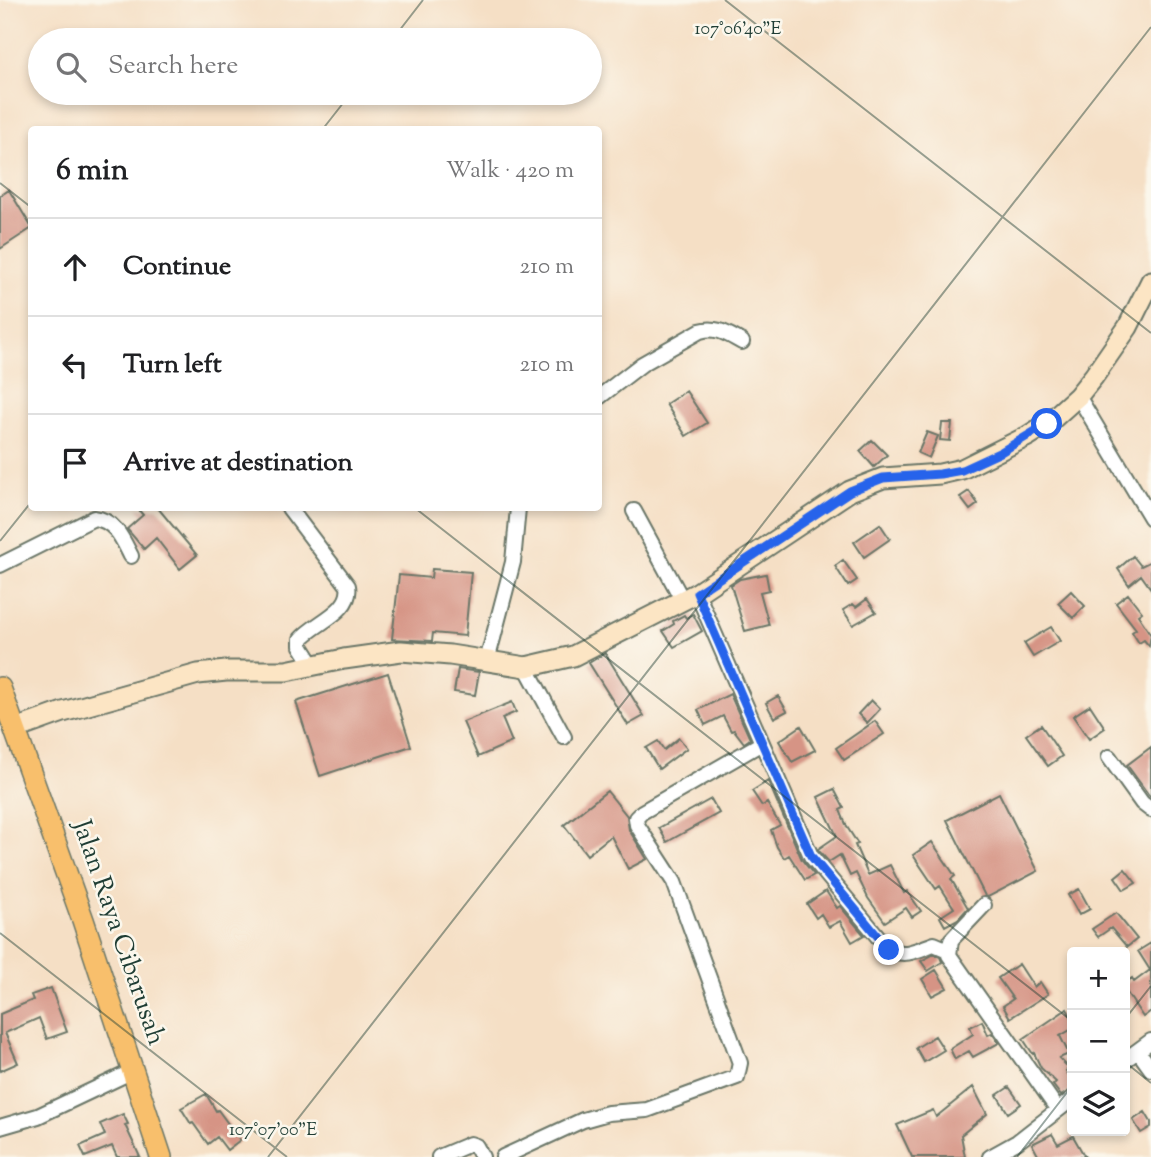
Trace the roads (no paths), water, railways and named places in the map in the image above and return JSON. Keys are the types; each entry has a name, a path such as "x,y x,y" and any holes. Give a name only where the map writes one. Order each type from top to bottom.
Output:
{"main road":[{"name":"Jalan Raya Cibarusah","path":"0,688 164,1157"}],"street":[{"path":"16,729 63,712 198,674 286,671 401,651 526,667 573,656 690,597 850,491 883,478 947,472 979,463 1047,424 1078,396 1122,336 1151,281"},
{"path":"602,395 642,364 700,331 710,328 719,330 741,342"},
{"path":"1078,396 1151,518"},
{"path":"634,510 690,597 762,743 811,856 884,945 896,953 905,954 933,944 948,950"},
{"path":"291,511 348,586 349,591 345,604 301,639 301,646 313,665"},
{"path":"486,661 513,562 518,511"},
{"path":"0,565 94,519 103,520 114,527 131,556"},
{"path":"526,667 564,737"},
{"path":"503,1157 583,1120 608,1113 647,1110 737,1077 740,1063 674,882 637,825 636,818 762,743"},
{"path":"1109,757 1142,803 1151,810"},
{"path":"984,905 951,940 948,950 1058,1110"},
{"path":"1130,1057 1151,1041"},
{"path":"1138,1051 1151,1069"},
{"path":"0,1128 38,1116 134,1071"},
{"path":"990,1157 1017,1142 1067,1103"},
{"path":"439,1157 470,1144 476,1146 482,1157"}]}
